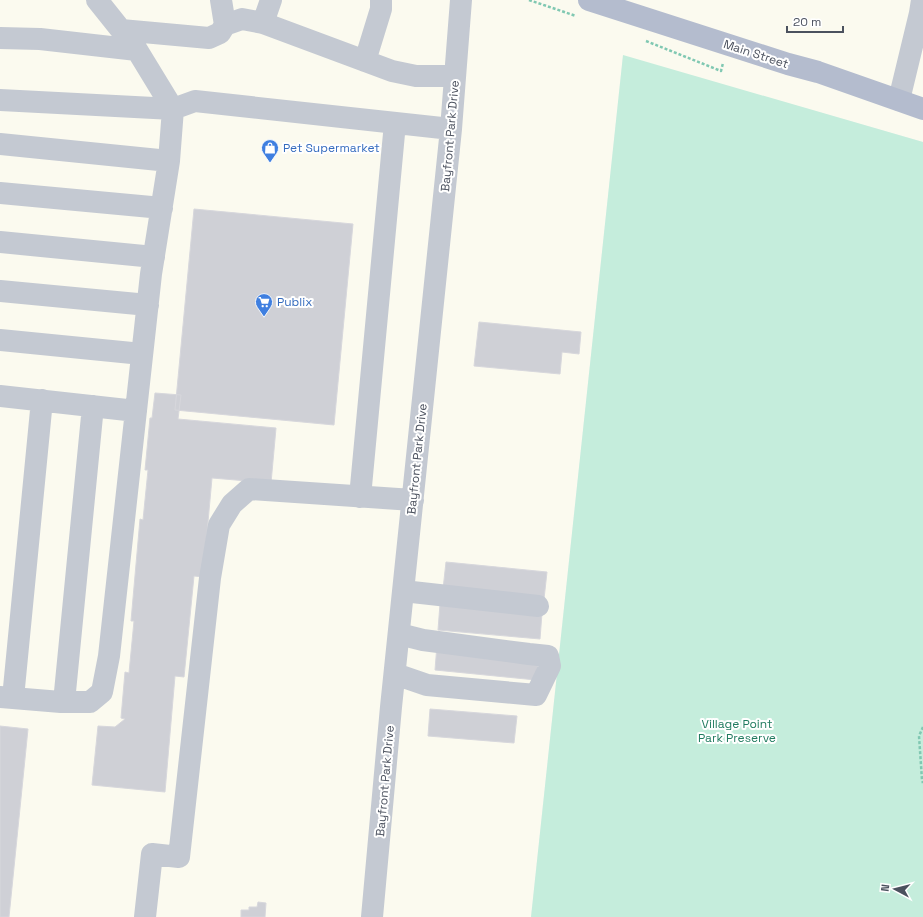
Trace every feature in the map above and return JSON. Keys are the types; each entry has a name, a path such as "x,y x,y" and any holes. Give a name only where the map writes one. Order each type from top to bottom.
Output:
{"main road":[{"name":"Main Street","path":"589,0 788,64 818,72 923,109"}],"street":[{"path":"42,400 7,698 64,702 90,702 102,692 109,656 142,354 168,161 173,109 137,50 97,0"},
{"path":"221,0 225,25"},
{"path":"263,23 271,0"},
{"path":"365,61 381,9 381,0"},
{"name":"Bayfront Park Drive","path":"372,917 403,591 451,129 461,0"},
{"path":"899,100 922,0"},
{"path":"121,30 209,38 220,33 225,25 242,19 263,23 392,71 416,76 455,76"},
{"path":"0,38 40,39 137,50"},
{"path":"0,100 173,109 195,101 451,129"},
{"path":"360,496 395,123"},
{"path":"0,144 168,161"},
{"path":"0,193 162,208"},
{"path":"0,242 154,257"},
{"path":"0,291 148,305"},
{"path":"0,340 142,354"},
{"path":"0,396 136,411"},
{"path":"64,702 93,406"},
{"path":"145,917 152,854 179,857 210,578 219,525 232,504 249,489 413,500"},
{"path":"403,591 538,606"},
{"path":"395,674 427,684 536,695 550,666 548,656 423,640 399,634"}],"path":[{"path":"923,727 919,736 923,783"}],"shaded area":[{"path":"0,0 923,0 923,142 623,56 531,917 0,917"}],"green space":[{"name":"Village Point Park Preserve","path":"623,55 923,142 923,917 531,917"}],"building":[{"name":"Publix","path":"194,209 353,224 334,425 175,410"},
{"path":"479,322 581,332 579,354 562,352 560,374 474,366"},
{"path":"155,393 181,395 178,419 276,428 271,483 212,478 203,577 194,576 184,677 175,676 165,792 92,785 98,726 115,727 125,719 121,718 125,672 129,673 134,621 131,621 140,519 143,520 148,470 145,470 150,418 152,418"},
{"path":"446,562 547,572 544,599 443,589"},
{"path":"440,604 542,613 540,639 438,630"},
{"path":"437,645 539,654 536,680 435,670"},
{"path":"430,709 517,716 514,743 428,736"},
{"path":"0,726 28,729 9,917 0,917"},
{"path":"258,902 266,903 265,917 241,917 241,910 249,910 249,907 257,907"}],"place":[{"name":"Pet Supermarket","path":"270,163"},
{"name":"Publix","path":"264,317"}]}
